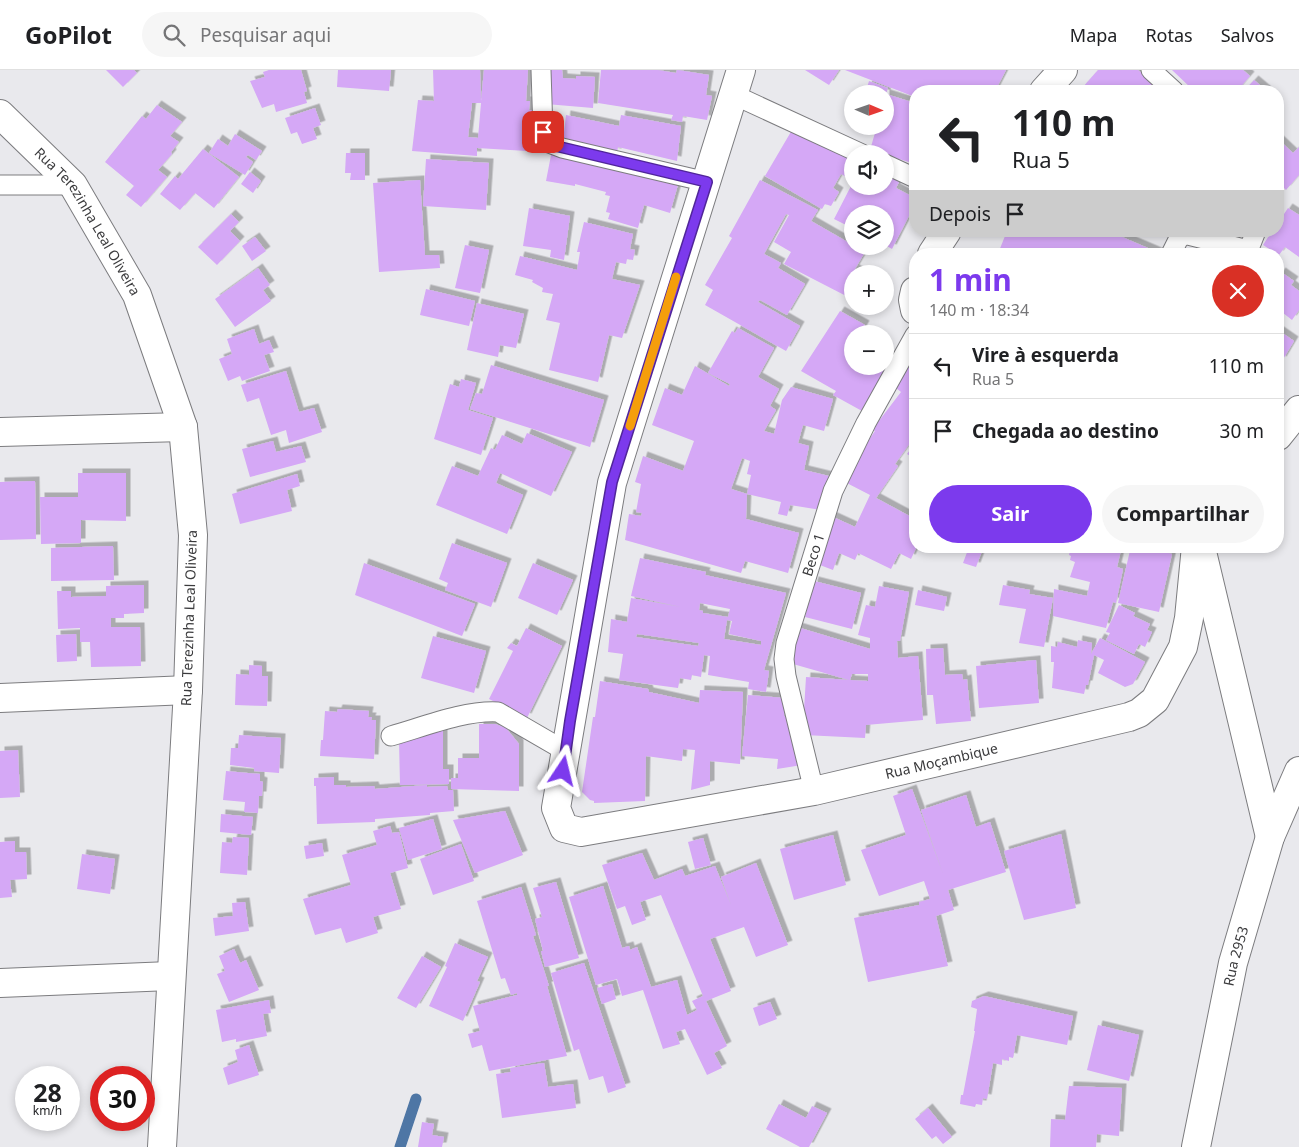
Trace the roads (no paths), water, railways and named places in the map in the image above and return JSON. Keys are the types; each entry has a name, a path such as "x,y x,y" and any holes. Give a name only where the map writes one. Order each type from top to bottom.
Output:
{"street":[{"path":"1049,85 1063,70"},
{"path":"567,752 570,721 612,482 707,182 736,82"},
{"name":"Rua Terezinha Leal Oliveira","path":"0,114 73,185 138,294 183,427 193,535 188,690 170,976 162,1147"},
{"path":"936,248 943,237"},
{"path":"1284,429 1299,410"},
{"path":"0,432 183,427"},
{"name":"Rua Moçambique","path":"567,752 556,808 564,828 581,832 814,791 1129,716 1139,712 1155,700 1183,647 1189,618 1195,553"},
{"path":"1202,553 1270,837"},
{"path":"0,698 188,690"},
{"name":"Rua 2953","path":"1196,1147 1233,963 1270,837 1299,771"},
{"path":"0,983 170,976"}],"lane":[{"path":"541,70 543,132 549,143 562,148 707,182"},
{"path":"1151,70 1167,85"},
{"path":"736,82 846,145"},
{"path":"894,168 909,175"},
{"path":"0,185 73,185"},
{"path":"1175,248 1181,237"},
{"path":"1195,237 1234,248"},
{"name":"Beco 1","path":"814,791 786,676 784,660 786,643 833,491 866,423 909,346"},
{"path":"391,736 470,714 486,711 498,712 567,752"}],"waterway":[{"path":"400,1147 416,1099"}]}
